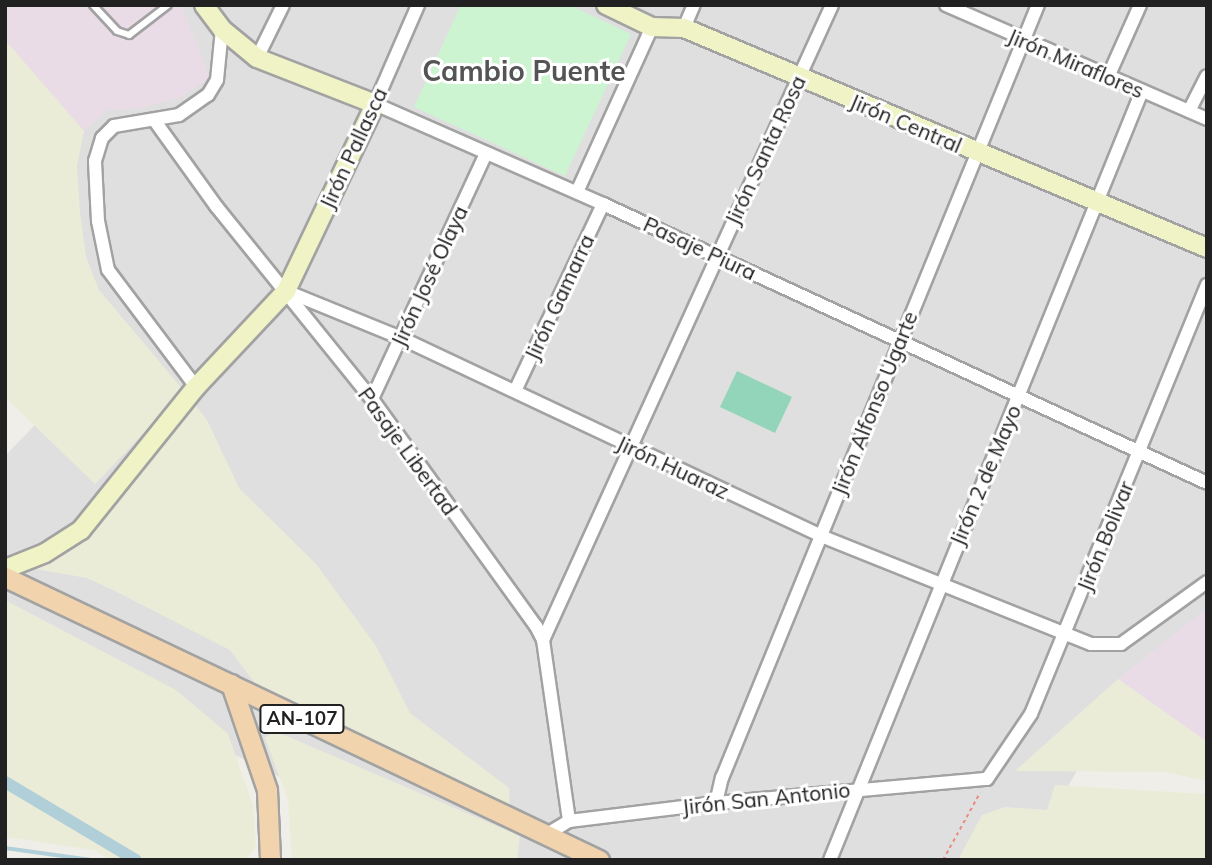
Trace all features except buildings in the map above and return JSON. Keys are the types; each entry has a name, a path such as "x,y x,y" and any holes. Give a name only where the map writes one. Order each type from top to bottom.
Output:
{"main road":[{"name":"AN-107","path":"5,577 599,860"},
{"path":"231,684 267,790 270,859"}],"street":[{"name":"Pasaje Piura","path":"204,5 222,29 257,58 374,104 577,192 1207,483"},
{"path":"257,58 282,5"},
{"name":"Jirón Pallasca","path":"5,569 45,553 81,530 196,387 286,291 418,5"},
{"name":"Jirón Central","path":"606,5 652,27 684,27 1094,204 1207,248"},
{"path":"684,27 694,5"},
{"name":"Jirón Santa Rosa","path":"543,640 832,5"},
{"name":"Jirón Miraflores","path":"946,5 1207,119"},
{"name":"Jirón Alfonso Ugarte","path":"716,803 722,778 975,153 1038,5"},
{"path":"1108,77 1140,5"},
{"path":"577,192 652,27"},
{"path":"196,387 119,287 101,244 94,185 102,138 114,126 155,121 193,109 208,95 217,80 222,29"},
{"path":"1189,111 1207,76"},
{"name":"Jirón 2 de Mayo","path":"830,860 862,788 870,756 1142,91"},
{"name":"Pasaje Libertad","path":"155,121 216,206 372,399 543,640 569,821"},
{"name":"Jirón José Olaya","path":"372,399 486,153"},
{"name":"Jirón Gamarra","path":"515,391 603,204"},
{"name":"Jirón Bolivar","path":"987,779 1031,714 1207,285"},
{"name":"Jirón Huaraz","path":"286,291 401,338 821,536 1065,633"},
{"path":"1065,633 1106,647 1121,644 1207,582"},
{"name":"Jirón San Antonio","path":"549,834 569,821 862,788 987,779"}],"lane":[{"path":"93,5 117,32 129,35 168,5"}],"path":[{"path":"943,860 987,779"}],"shaded area":[{"path":"5,5 1207,5 1207,698 1109,717 1024,860 449,860 5,642 5,456 78,380 5,291"},
{"path":"5,5 181,5 210,78 179,98 136,109 108,110 84,131 5,40"},
{"path":"1207,608 1207,742 1118,679"}],"green space":[{"path":"461,5 569,5 631,34 565,176 414,107"},
{"path":"5,40 84,131 77,166 80,212 86,257 99,290 184,391 95,484 5,397"},
{"path":"737,371 792,397 775,433 720,407"},
{"path":"193,402 207,420 239,488 316,564 376,646 410,713 509,788 510,810 264,695 230,650 115,591 87,578 30,568 71,546"},
{"path":"5,600 176,690 228,734 253,805 256,846 247,860 110,860 94,850 5,837"},
{"path":"1118,679 1207,742 1207,781 1164,772 1015,771"},
{"path":"275,731 520,836 517,860 292,860 288,800 265,738"},
{"path":"1055,785 1207,794 1207,860 958,860 982,815 1005,807 1047,810"}],"waterway":[{"path":"5,782 136,860"},
{"path":"5,848 91,860"}],"district":[{"name":"Cambio Puente","path":"524,71"}]}
